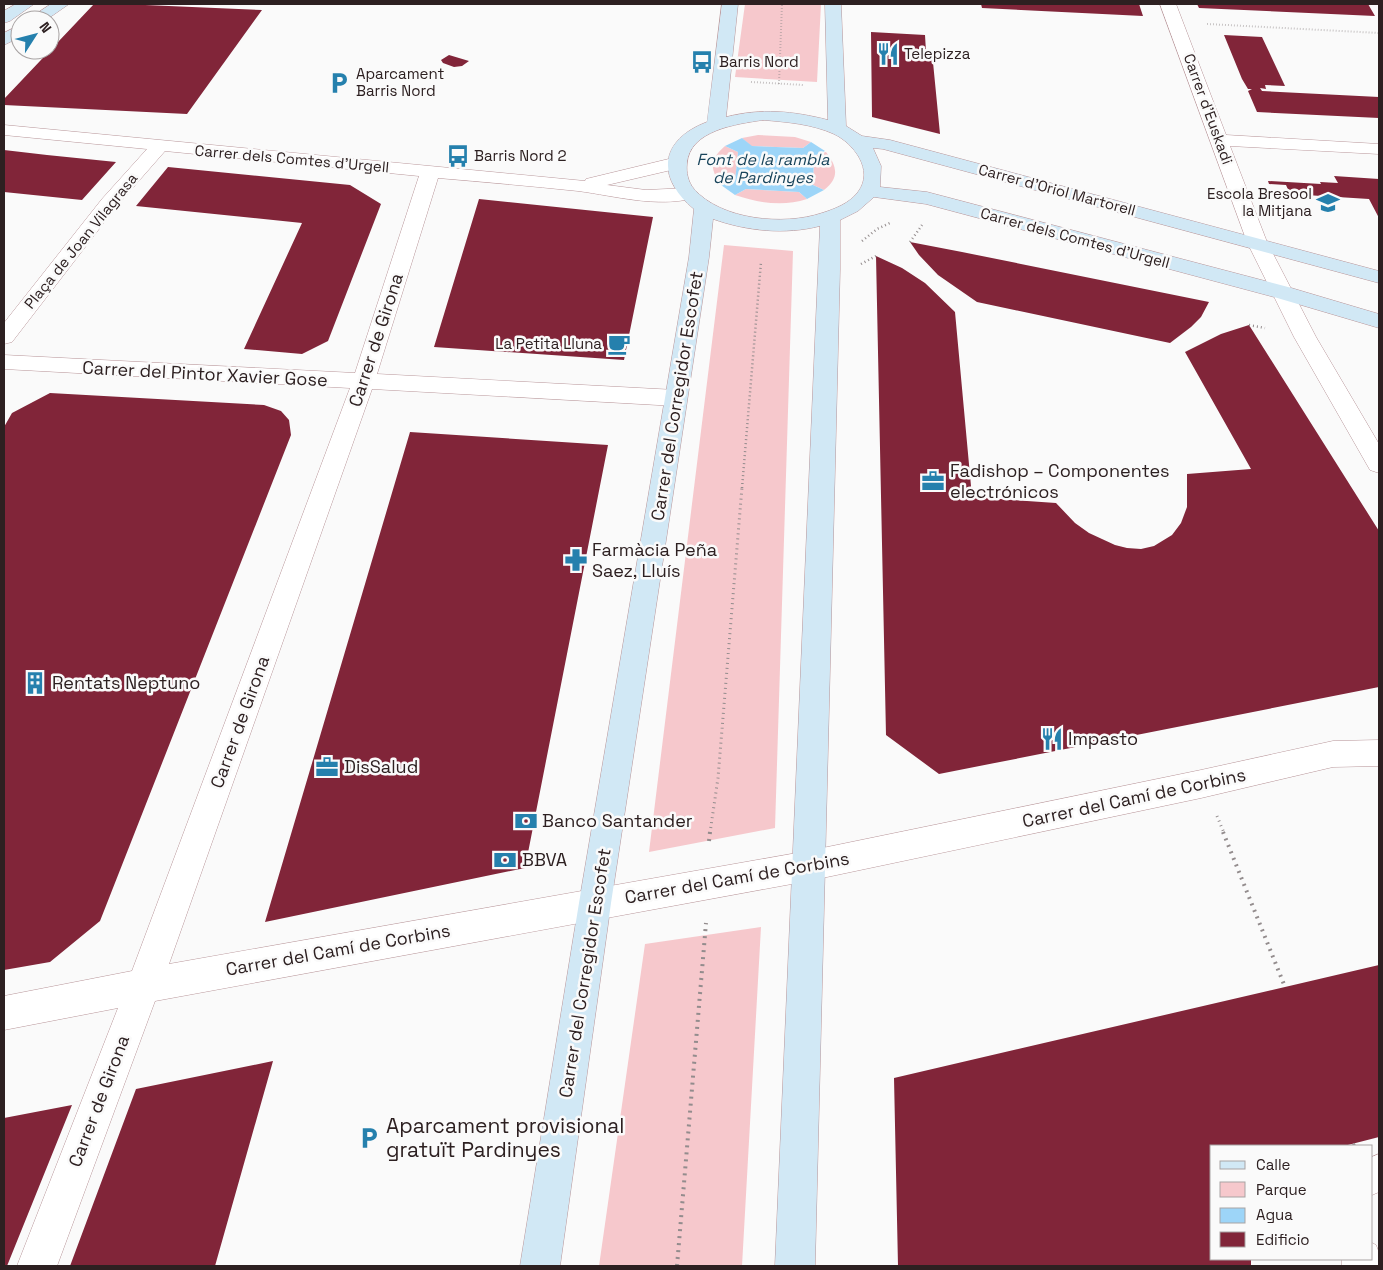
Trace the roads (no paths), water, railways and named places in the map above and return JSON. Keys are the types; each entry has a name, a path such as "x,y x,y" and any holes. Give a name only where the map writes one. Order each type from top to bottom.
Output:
{"street":[{"path":"4,18 26,4"},
{"path":"716,124 730,4"},
{"path":"833,4 837,129"},
{"name":"Carrer d'Euskadi","path":"1168,4 1177,23 1257,242"},
{"path":"763,115 789,116 814,121 837,129 856,141 869,157 873,174 868,192 853,206 830,218 798,224 764,225 731,219 696,200 678,179 676,163 682,148 696,134 716,124 738,118 763,115"},
{"name":"Carrer dels Comtes d'Urgell","path":"4,130 580,186 622,195 696,200"},
{"path":"1219,140 1379,149"},
{"name":"Carrer d'Oriol Martorell","path":"856,141 884,144 1257,242 1379,277"},
{"name":"Plaça de Joan Vilagrasa","path":"4,337 109,203 160,146"},
{"name":"Carrer dels Comtes d'Urgell","path":"580,186 612,180 676,163"},
{"name":"Carrer de Girona","path":"37,1266 142,986 165,930 364,383 430,172"},
{"name":"Carrer dels Comtes d'Urgell","path":"868,192 927,198 1281,292 1379,321"},
{"name":"Carrer del Corregidor Escofet","path":"540,1266 595,904 699,257 696,200"},
{"path":"795,1266 830,269 830,218"},
{"path":"1257,242 1281,292 1379,464"},
{"path":"4,383 10,363"},
{"name":"Carrer del Pintor Xavier Gose","path":"10,363 676,398"},
{"name":"Carrer del Camí de Corbins","path":"4,1013 142,986 808,866 1201,784 1333,754 1379,753"}],"water":[{"name":"Font de la rambla de Pardinyes","path":"742,138 752,146 803,148 811,142 825,151 814,156 813,185 824,190 807,199 799,192 746,189 735,195 721,185 735,181 738,152 725,146"}],"place":[{"name":"Telepizza","path":"888,54"},
{"name":"Barris Nord","path":"702,62"},
{"name":"Aparcament Barris Nord","path":"339,83"},
{"name":"Barris Nord 2","path":"458,156"},
{"name":"Escola Bresool la Mitjana","path":"1328,203"},
{"name":"La Petita Lluna","path":"619,344"},
{"name":"Fadishop – Componentes electrónicos","path":"933,481"},
{"name":"Farmàcia Peña Saez, Lluís","path":"576,560"},
{"name":"Rentats Neptuno","path":"35,683"},
{"name":"Impasto","path":"1052,739"},
{"name":"DisSalud","path":"327,767"},
{"name":"Banco Santander","path":"526,821"},
{"name":"BBVA","path":"505,860"},
{"name":"Aparcament provisional gratuït Pardinyes","path":"369,1138"}]}
